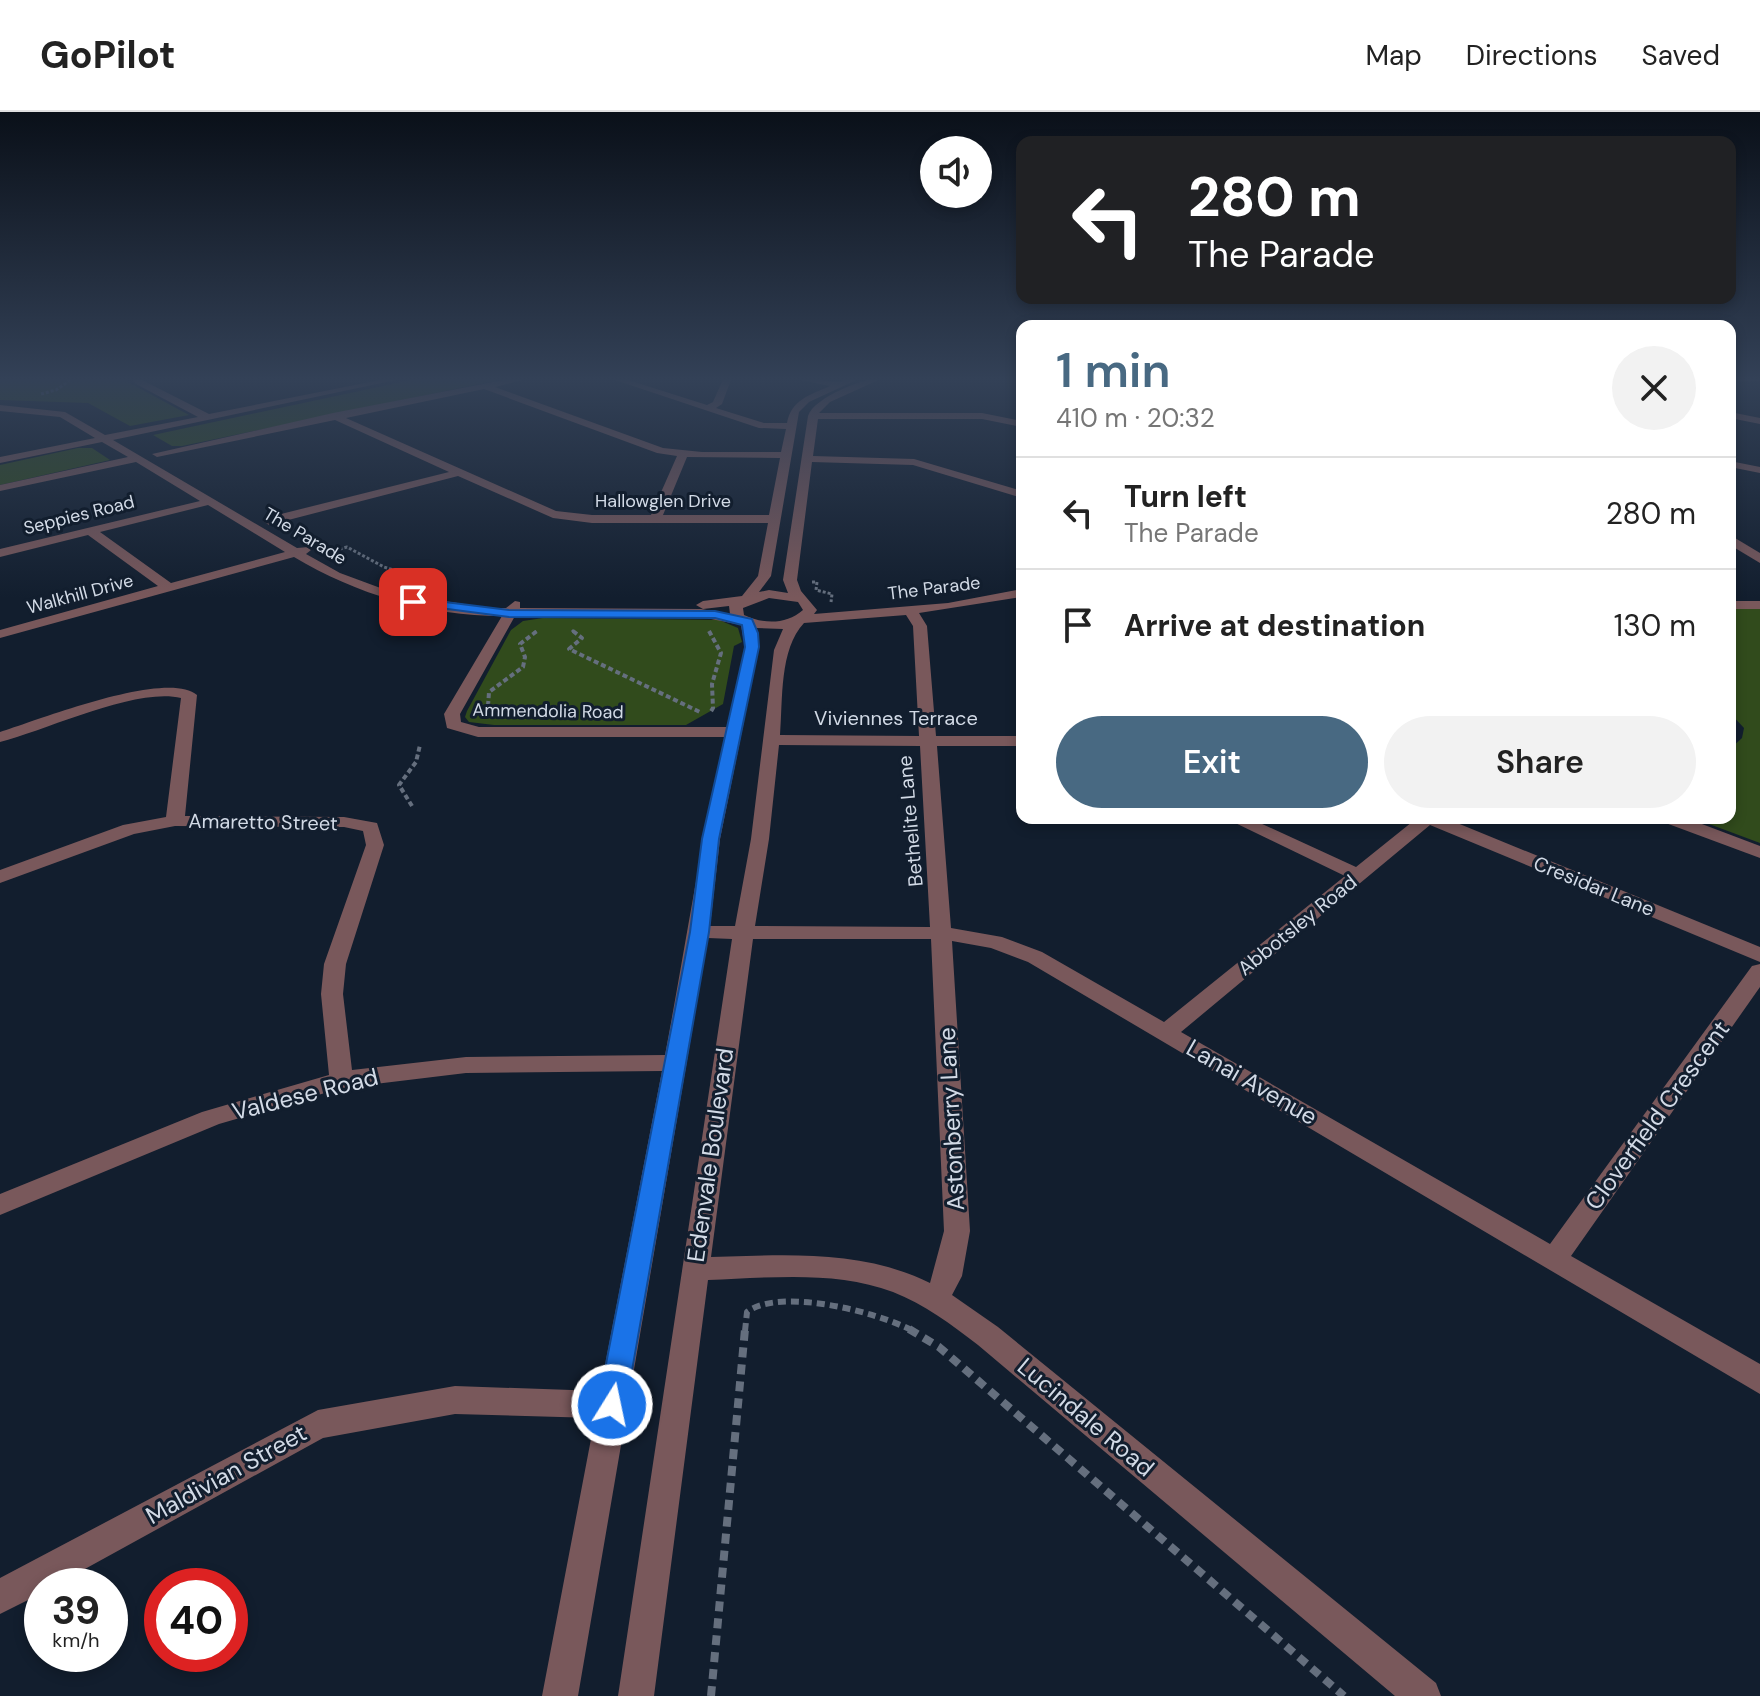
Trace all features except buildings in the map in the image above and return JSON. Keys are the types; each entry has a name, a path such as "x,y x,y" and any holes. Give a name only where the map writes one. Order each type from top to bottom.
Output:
{"street":[{"path":"0,460 43,451"},
{"name":"The Parade","path":"128,451 215,496 297,552 348,582 384,595 438,606 715,615 779,625 843,613 911,611 1016,594"},
{"path":"152,451 178,467"},
{"path":"157,454 171,451"},
{"name":"Hallowglen Drive","path":"409,451 553,514 592,519 774,519"},
{"path":"667,451 683,454 786,455"},
{"path":"560,1696 699,932 711,839 752,647 746,622 734,611 764,576 787,451"},
{"path":"804,600 795,593 790,580 808,451"},
{"path":"655,520 683,454"},
{"path":"0,488 140,458"},
{"path":"807,459 920,463 1016,493"},
{"path":"1736,465 1760,470"},
{"path":"269,521 457,473"},
{"name":"The Parade","path":"215,496 229,497"},
{"name":"Seppies Road","path":"0,553 215,496"},
{"name":"The Parade","path":"256,513 359,574 396,588 512,609 706,605 769,594 858,605 931,601 1016,584"},
{"name":"Walkhill Drive","path":"90,531 169,588"},
{"path":"1736,534 1760,547"},
{"path":"1736,543 1760,559"},
{"name":"Walkhill Drive","path":"0,634 313,548"},
{"name":"Edenvale Boulevard","path":"636,1696 742,932 760,839 769,740 783,642 810,610 804,600"},
{"path":"1736,605 1760,605"},
{"name":"Ammendolia Road","path":"512,609 457,705 451,720 453,725 468,731 734,732"},
{"name":"Bethelite Lane","path":"911,611 920,626 941,933"},
{"path":"0,737 127,697 168,690 189,695 175,821"},
{"name":"Viviennes Terrace","path":"769,740 1016,741"},
{"name":"Amaretto Street","path":"0,877 130,829 175,821 344,822 371,827 375,845 335,964 332,994 341,1080"},
{"path":"1247,824 1359,875"},
{"name":"Abbotsley Road","path":"1166,1032 1421,824"},
{"name":"Cresidar Lane","path":"1443,824 1760,955"},
{"path":"1685,824 1760,852"},
{"name":"Lanai Avenue","path":"699,932 941,933 986,939 1035,957 1760,1380"},
{"name":"Astonberry Lane","path":"935,1300 952,1265 957,1231 941,933"},
{"name":"Cloverfield Crescent","path":"1554,1259 1760,971"},
{"name":"Valdese Road","path":"0,1205 222,1113 341,1080 439,1066 675,1063"},
{"name":"Lucindale Road","path":"694,1269 842,1269 903,1284 935,1300 988,1336 1423,1696"},
{"name":"Maldivian Street","path":"0,1597 318,1424 455,1400 612,1405"}],"path":[{"path":"696,718 707,715 713,708 710,683 721,653 709,631 715,615"},
{"path":"488,706 489,692 523,667 521,640 541,630"},
{"path":"457,705 488,706 501,713"},
{"path":"412,806 399,785 416,762 420,745"},
{"path":"711,1696 747,1312 757,1304 805,1303 878,1314 920,1333 1344,1696"}],"green space":[{"path":"65,451 96,451 110,460 0,485 0,465"},
{"path":"1736,607 1760,608 1760,843 1709,824 1736,824 1736,744 1742,738 1744,728 1736,719"},
{"path":"543,618 719,620 738,628 742,642 734,646 723,704 686,725 494,725 469,722 465,717 467,711 511,630 523,621"}],"route":[{"path":"413,602 509,613 701,613 748,622 752,633 752,647 711,839 699,932 612,1405"}]}
